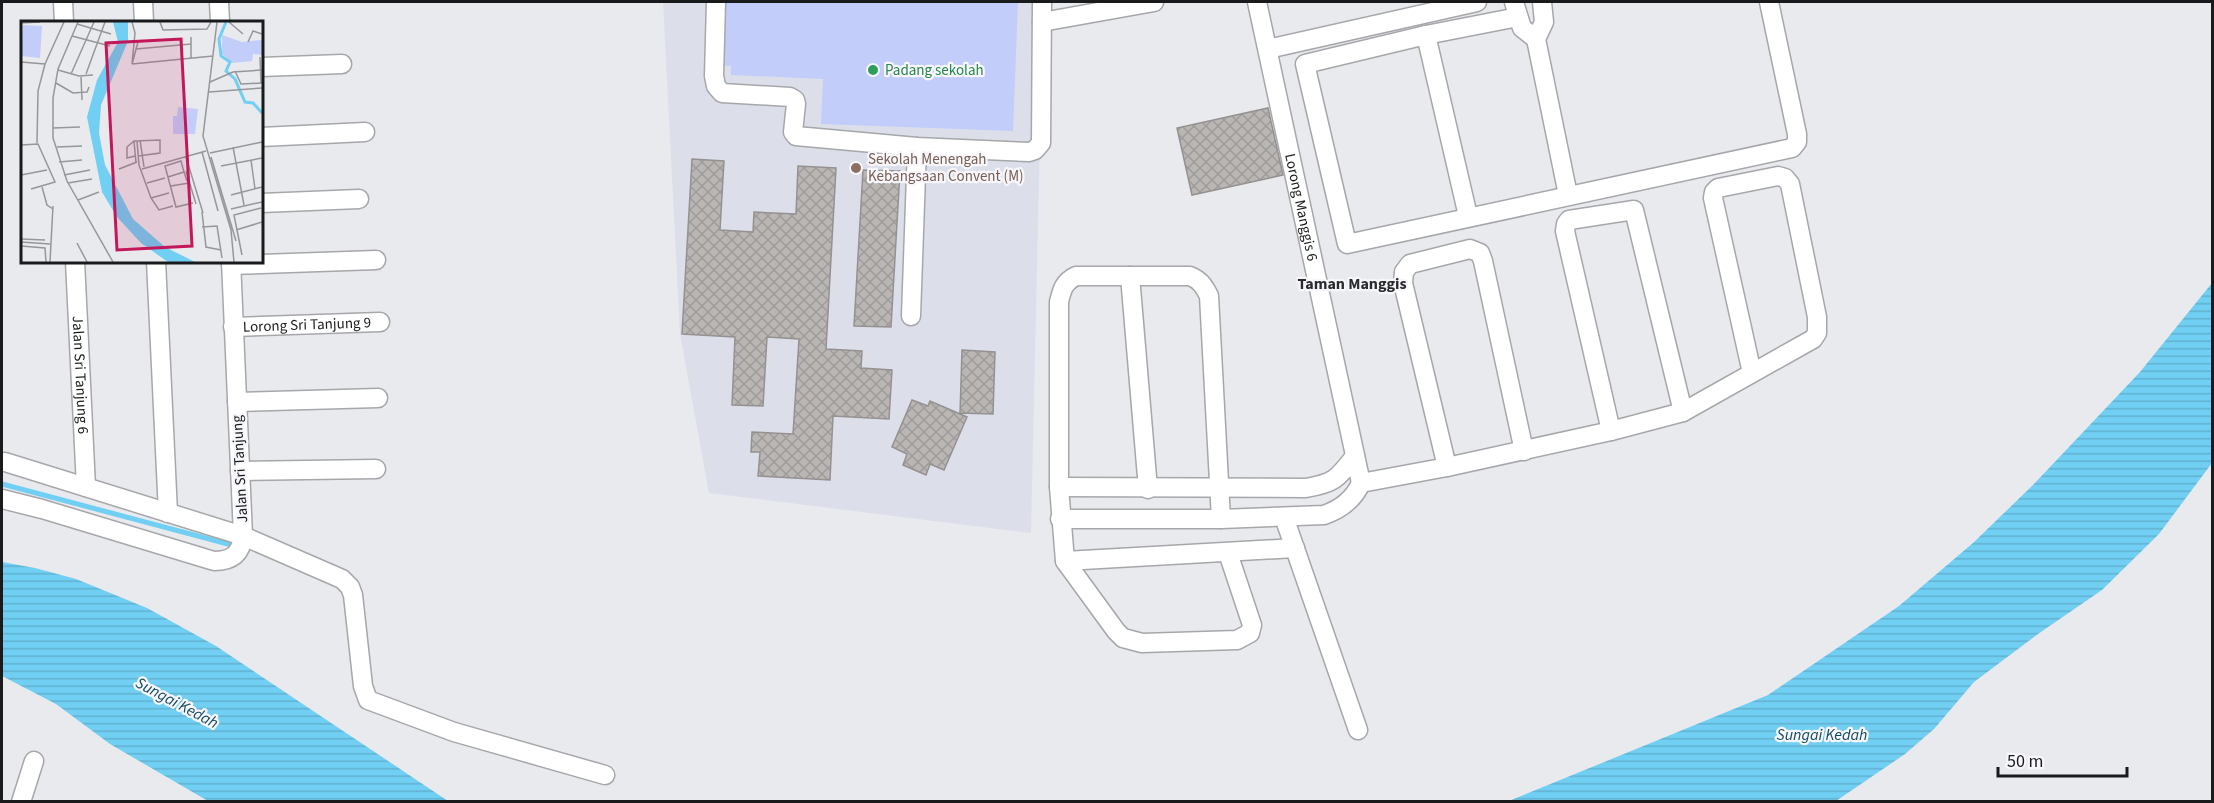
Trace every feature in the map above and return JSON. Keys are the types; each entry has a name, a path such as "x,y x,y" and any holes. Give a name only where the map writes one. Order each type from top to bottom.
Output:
{"street":[{"path":"63,2 64,21"},
{"path":"143,2 144,21"},
{"path":"219,2 220,21"},
{"path":"716,2 714,76 716,86 722,93 790,97 795,100 793,132 799,138 916,147 1029,152 1035,150 1041,143 1042,2"},
{"path":"1042,22 1154,2"},
{"path":"1268,49 1476,2"},
{"path":"1542,2 1544,22 1536,39 1568,195"},
{"path":"1536,39 1522,28 1516,9 1426,35 1305,64 1347,244 1468,216 1792,148 1797,142 1797,134 1769,2"},
{"name":"Lorong Manggis 6","path":"1263,3 1268,49 1361,483"},
{"path":"1426,35 1468,216"},
{"path":"262,67 342,64"},
{"path":"262,137 365,132"},
{"path":"911,316 916,147"},
{"path":"1060,519 1221,519 1331,513 1348,502 1361,483 1524,451 1683,412 1813,339 1818,327 1790,184 1785,178 1778,176 1718,188 1713,198 1752,373"},
{"path":"262,203 359,200"},
{"path":"1611,431 1565,231 1569,220 1634,210 1683,412"},
{"path":"1448,467 1403,283 1404,272 1410,264 1470,249 1479,253 1483,261 1524,451"},
{"path":"231,263 376,261"},
{"name":"Jalan Sri Tanjung 6","path":"75,262 86,487"},
{"path":"156,262 168,513"},
{"name":"Jalan Sri Tanjung","path":"4,462 243,536 231,263"},
{"path":"1221,519 1209,296 1198,279 1190,276 1076,276 1068,280 1062,289 1059,302 1059,487 1065,561 1123,638 1142,643 1237,640 1250,633 1252,625 1228,553"},
{"path":"1131,276 1148,489"},
{"name":"Lorong Sri Tanjung 9","path":"233,327 380,322"},
{"path":"237,402 378,399"},
{"path":"1059,487 1306,488 1326,485 1340,475 1354,456"},
{"path":"240,471 376,469"},
{"path":"2,499 214,561 232,558 238,553 243,536 342,579 350,587 355,610 364,694 368,700 454,732 605,775"},
{"path":"1284,517 1358,730"},
{"path":"1065,561 1295,548"},
{"path":"21,801 34,761"}],"shaded area":[{"name":"Sekolah Menengah Kebangsaan Convent (M)","path":"663,2 1043,2 1031,533 709,493 680,334"},
{"name":"Padang sekolah","path":"724,2 1018,2 1013,131 821,124 823,79 731,75 731,66 721,65"}],"water":[{"name":"Sungai Kedah","path":"2212,283 2212,463 2159,534 2102,590 1974,682 1934,729 1905,754 1836,801 1509,801 1768,695 1899,606 1973,543 2033,485 2140,372"},
{"name":"Sungai Kedah","path":"2,562 76,579 147,608 216,646 448,801 208,801 110,744 56,704 2,676"}],"building":[{"path":"1268,108 1283,175 1192,195 1177,128"},
{"path":"692,159 724,161 720,230 753,232 754,212 796,214 798,166 836,168 826,349 862,351 861,368 892,370 889,419 833,416 830,480 758,476 760,452 751,452 752,432 793,434 799,339 767,337 763,406 732,405 735,337 682,334"},
{"path":"863,170 900,171 891,327 854,326"},
{"path":"962,350 995,352 993,414 960,413"},
{"path":"912,400 928,406 930,401 967,417 944,470 930,464 926,475 903,465 907,454 892,447"}],"waterway":[{"path":"2,484 228,544"}],"place":[{"name":"Padang sekolah","path":"873,70"},
{"name":"Sekolah Menengah Kebangsaan Convent (M)","path":"856,168"}],"district":[{"name":"Taman Manggis","path":"1352,284"}]}
